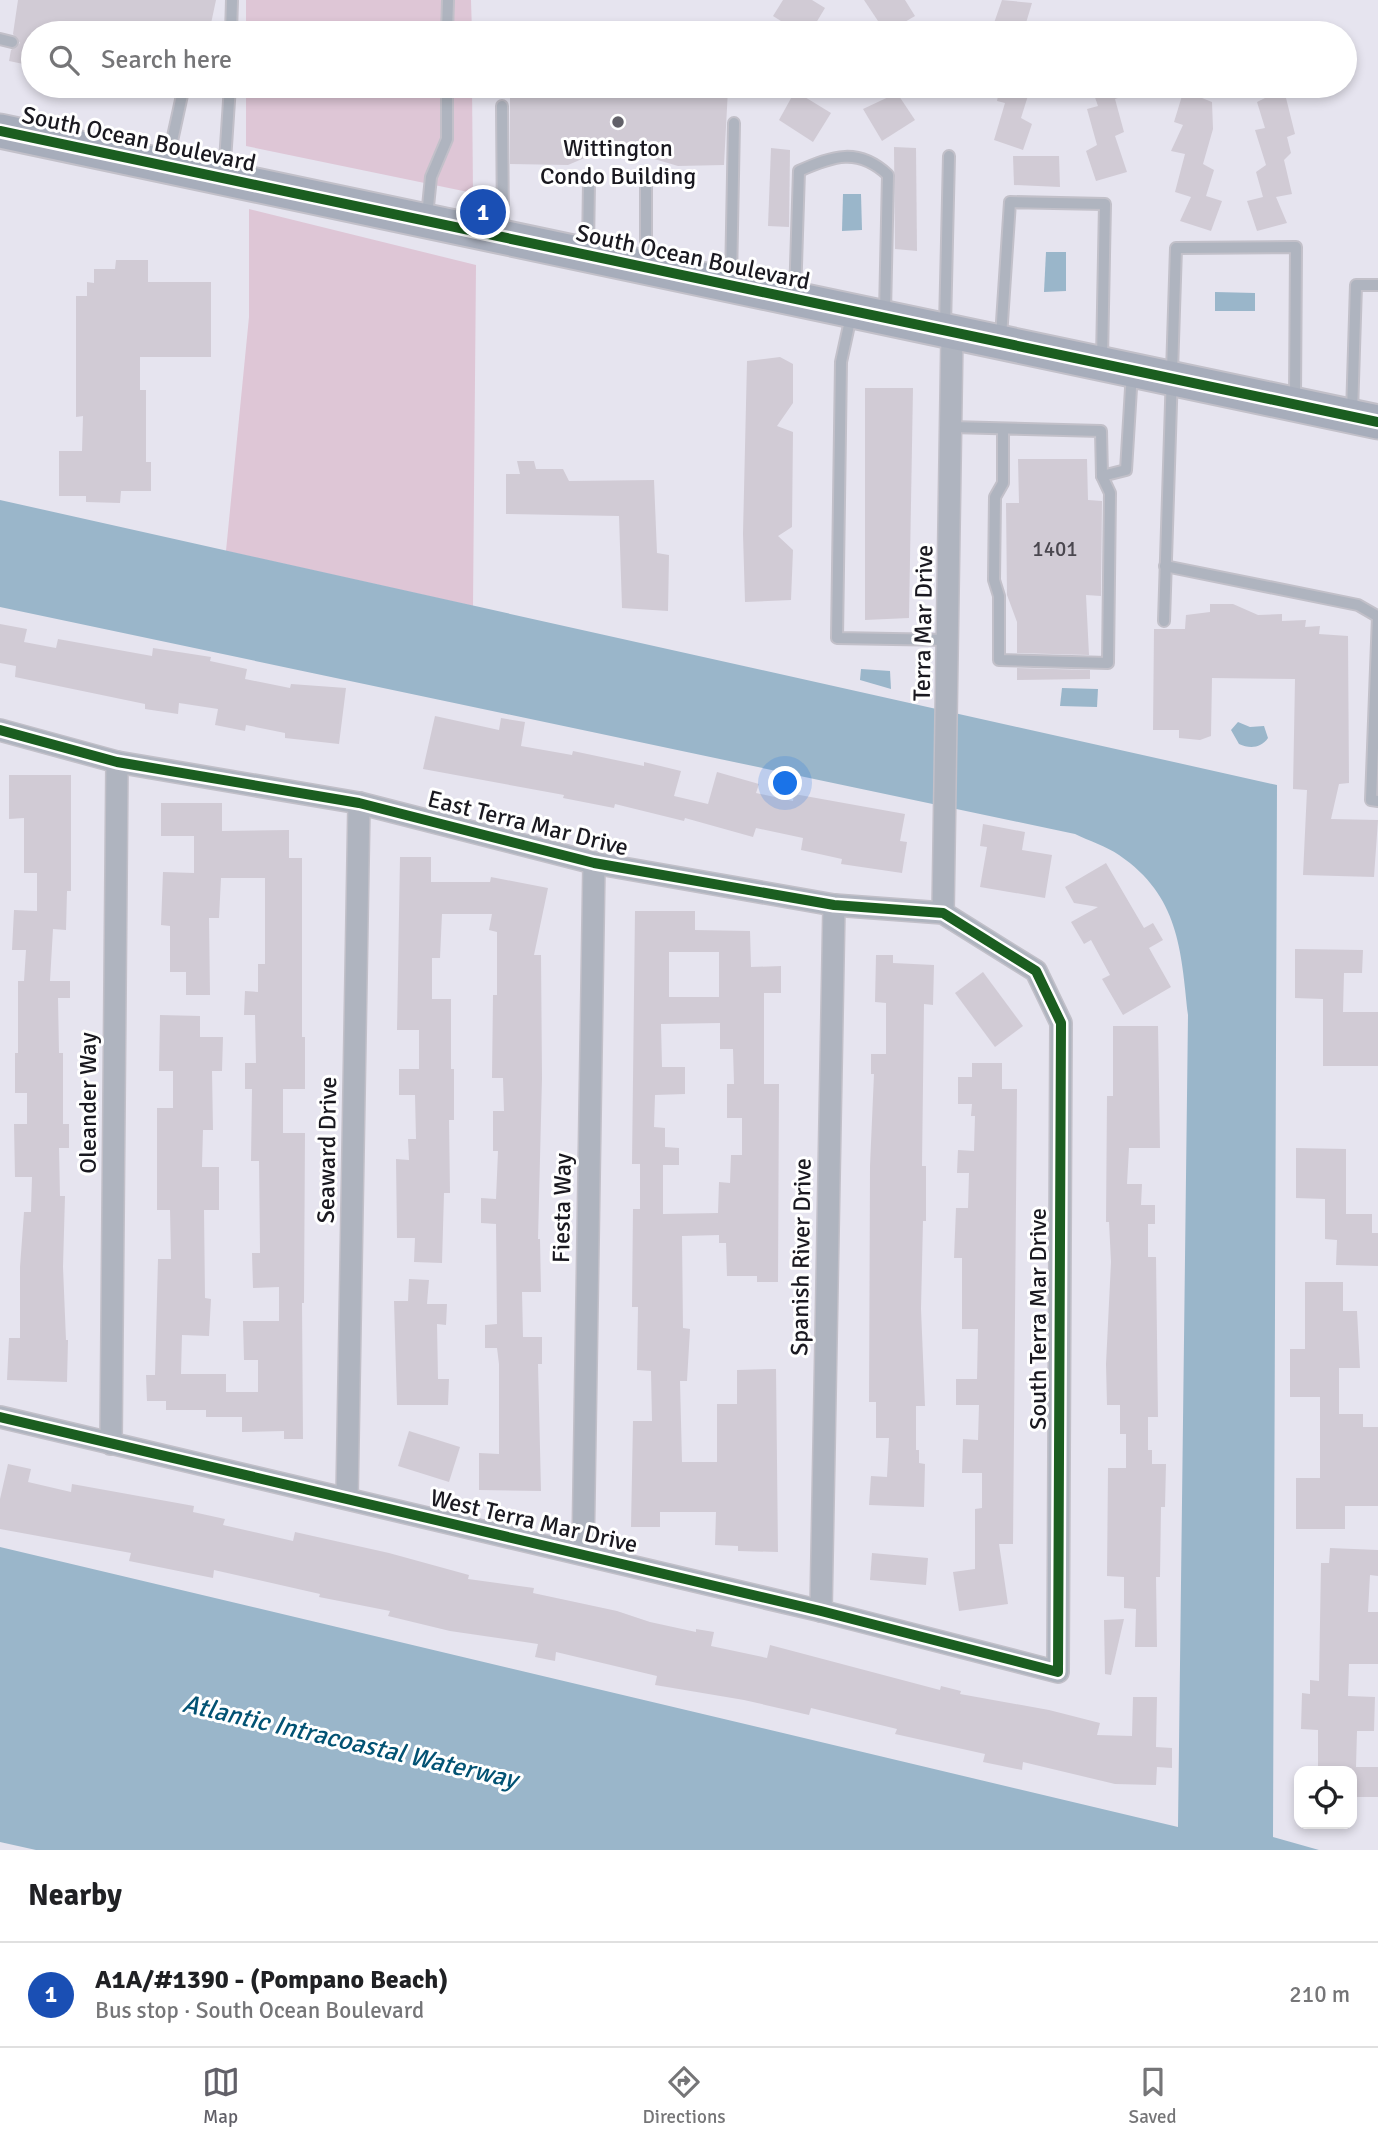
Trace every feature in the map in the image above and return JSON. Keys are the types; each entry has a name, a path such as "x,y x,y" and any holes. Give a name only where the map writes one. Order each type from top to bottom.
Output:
{"main road":[{"name":"South Ocean Boulevard","path":"0,131 1365,420"}],"street":[{"name":"Terra Mar Drive","path":"943,913 951,427 948,333"},
{"name":"East Terra Mar Drive","path":"0,730 117,762 359,803 594,863 834,905 943,913 1036,971"},
{"name":"Oleander Way","path":"111,1444 117,762"},
{"name":"Seaward Drive","path":"347,1498 359,803"},
{"name":"Fiesta Way","path":"583,1554 594,863"},
{"name":"Spanish River Drive","path":"821,1611 834,905"},
{"name":"South Terra Mar Drive","path":"1036,971 1061,1023 1058,1672"},
{"name":"West Terra Mar Drive","path":"0,1417 821,1611 1058,1672"}],"lane":[{"path":"231,21 232,0"},
{"path":"447,21 448,0"},
{"path":"0,39 12,42"},
{"path":"166,167 181,98"},
{"path":"224,179 229,98"},
{"path":"426,222 430,177 447,139 447,98"},
{"path":"502,106 503,238"},
{"path":"731,287 734,123"},
{"path":"795,301 799,172 826,159 849,156 874,161 888,174 885,320"},
{"path":"948,156 948,333"},
{"path":"588,256 589,180"},
{"path":"646,180 646,269"},
{"path":"1000,344 1010,202 1105,204 1126,470 1102,476"},
{"path":"1164,621 1175,248 1296,247 1294,405"},
{"path":"1365,420 1356,285 1378,285"},
{"path":"852,313 841,362 837,638 949,640"},
{"path":"951,427 1101,431 1102,476 1110,493 1108,663 999,660 999,596 994,580 995,497 1003,483 1003,429"},
{"path":"1165,566 1358,605 1378,616 1371,800 1378,801"}],"shaded area":[{"path":"246,0 471,0 472,21 246,21"},
{"path":"246,98 472,98 473,193 246,146"},
{"path":"249,209 476,265 473,606 226,551 249,317"}],"water":[{"path":"843,194 861,194 862,230 842,231"},
{"path":"1046,252 1066,252 1066,291 1044,292"},
{"path":"1215,292 1255,293 1255,311 1215,311"},
{"name":"Atlantic Intracoastal Waterway","path":"0,500 1277,785 1273,1837 1319,1850 36,1850 0,1842 0,1547 1178,1827 1188,1015 1179,946 1165,906 1139,871 1103,846 1075,834 0,607"},
{"path":"861,669 890,671 891,689 860,680"},
{"path":"1062,688 1098,689 1097,707 1060,706"},
{"path":"1238,722 1250,727 1264,726 1268,738 1255,747 1239,744 1231,730"}],"building":[{"path":"18,0 216,0 212,21 21,21 21,64 9,61 11,50 20,43 13,34"},
{"path":"783,0 812,0 825,8 817,21 781,21 773,16"},
{"path":"864,0 905,0 915,16 906,21 878,21"},
{"path":"1002,0 1032,3 1027,21 995,21"},
{"name":"Wittington Condo Building","path":"510,98 728,98 724,165 678,166 634,153 589,156 568,165 510,164"},
{"path":"791,98 806,98 831,113 813,142 779,120"},
{"path":"886,98 900,98 915,120 882,141 863,109"},
{"path":"998,98 1027,98 1021,118 1032,124 1023,150 994,140 1005,103 997,101"},
{"path":"1095,98 1118,98 1115,99 1124,132 1115,136 1127,172 1096,181 1086,151 1097,145 1087,109 1098,106"},
{"path":"1181,98 1202,98 1212,102 1213,129 1203,164 1214,170 1206,196 1222,201 1211,231 1180,221 1191,197 1175,192 1185,154 1171,151 1183,125 1174,122"},
{"path":"1265,98 1286,98 1295,134 1287,137 1291,153 1284,160 1292,194 1276,197 1287,223 1257,231 1247,201 1263,197 1256,172 1266,165 1255,130 1265,128 1257,102"},
{"path":"894,147 916,148 917,251 895,249"},
{"path":"771,148 790,150 789,227 768,226"},
{"path":"1013,156 1059,156 1060,187 1014,185"},
{"path":"116,260 148,260 148,282 211,282 211,357 140,357 140,390 146,390 146,462 151,462 151,491 121,491 120,503 86,502 86,496 59,496 59,451 82,451 83,416 76,417 76,296 87,296 87,282 94,283 94,269 115,269"},
{"path":"780,357 793,364 793,403 777,426 793,432 792,527 778,536 793,550 791,600 745,602 743,534 747,361"},
{"path":"865,388 913,388 909,618 865,620"},
{"path":"1018,459 1087,459 1088,500 1102,501 1101,596 1086,595 1089,655 1017,653 1017,622 1007,595 1006,503 1019,503"},
{"path":"517,461 534,461 536,469 563,469 569,481 654,480 657,553 669,555 668,611 622,608 619,516 506,514 506,474 520,474"},
{"path":"1210,604 1233,604 1258,615 1282,614 1282,621 1306,620 1305,627 1320,626 1319,634 1348,636 1349,783 1339,784 1331,819 1378,820 1374,877 1303,875 1307,790 1293,789 1295,679 1212,678 1211,736 1200,740 1179,738 1179,730 1153,730 1154,629 1185,629 1186,615 1210,612"},
{"path":"0,624 27,629 24,642 56,648 58,639 152,656 153,648 211,657 210,661 247,669 245,679 290,688 291,684 346,688 339,744 285,738 285,733 246,725 245,731 215,725 218,709 179,703 178,714 145,709 145,704 15,677 16,666 0,663"},
{"path":"1017,668 1090,670 1090,679 1017,680"},
{"path":"435,716 499,730 501,718 525,722 521,746 572,755 573,751 644,766 644,762 681,771 674,796 708,804 717,772 759,784 756,793 793,801 794,794 905,814 900,841 907,842 902,873 841,864 842,859 801,850 803,838 756,828 753,837 685,818 684,821 615,804 614,808 563,798 564,795 423,769"},
{"path":"9,775 71,775 71,891 67,891 66,930 53,929 50,981 70,981 70,998 58,998 59,1053 63,1053 63,1124 69,1124 69,1148 59,1148 60,1196 65,1196 63,1267 68,1340 67,1382 7,1380 9,1338 20,1338 20,1267 24,1212 31,1212 32,1177 15,1177 14,1124 27,1124 27,1093 15,1093 18,981 24,981 26,950 12,950 14,910 37,911 37,873 24,873 24,818 9,819"},
{"path":"161,803 222,803 222,831 289,830 289,858 302,858 302,1037 305,1037 305,1089 283,1089 283,1133 305,1133 303,1439 284,1439 284,1431 242,1432 242,1417 206,1417 206,1410 166,1410 166,1401 147,1401 146,1375 155,1375 158,1259 171,1259 170,1210 157,1210 157,1108 173,1108 173,1071 159,1071 160,1015 200,1016 200,1037 223,1037 222,1071 212,1071 213,1130 203,1130 202,1167 219,1167 219,1210 204,1210 205,1298 211,1299 209,1336 182,1335 181,1374 226,1374 226,1392 258,1392 258,1360 244,1360 243,1321 279,1321 279,1287 253,1288 252,1253 260,1253 259,1161 251,1161 252,1089 245,1089 245,1063 256,1063 255,1015 244,1015 245,991 258,992 258,964 265,964 265,878 221,878 219,918 209,918 210,995 186,995 186,972 170,972 170,926 161,925 163,872 194,873 194,836 161,836"},
{"path":"983,824 1025,832 1022,850 1052,855 1045,898 980,887 987,847 980,846"},
{"path":"400,857 431,857 431,882 490,882 491,877 548,888 534,955 541,955 542,1078 538,1239 541,1292 522,1292 523,1337 542,1337 542,1364 538,1364 541,1491 479,1490 479,1453 499,1454 497,1348 485,1348 485,1325 497,1324 496,1224 481,1223 481,1198 496,1199 498,1151 493,1151 493,1111 504,1111 503,1078 492,1078 493,995 497,995 497,932 489,930 492,914 442,914 440,958 432,958 432,999 451,999 451,1069 454,1069 454,1120 449,1120 450,1193 444,1193 442,1263 414,1262 415,1238 397,1238 396,1159 409,1160 408,1139 416,1139 415,1095 399,1095 399,1069 419,1069 419,1030 397,1030"},
{"path":"1106,863 1144,928 1153,923 1163,940 1149,948 1171,987 1123,1015 1102,979 1110,975 1091,940 1084,944 1071,922 1098,907 1074,903 1065,887"},
{"path":"635,911 695,911 695,930 750,931 751,967 781,966 781,993 764,993 764,1084 779,1084 778,1282 757,1282 757,1276 727,1276 726,1243 719,1243 719,1235 682,1236 683,1328 690,1329 687,1381 680,1381 682,1462 717,1462 717,1404 737,1404 737,1370 776,1369 778,1552 738,1551 738,1546 715,1545 716,1512 660,1512 660,1527 631,1527 633,1421 652,1421 651,1371 637,1370 638,1307 632,1307 633,1209 640,1209 640,1164 632,1164","holes":["669,952 719,952 719,997 669,997","720,1023 720,1049 733,1049 734,1084 727,1084 727,1118 742,1118 742,1155 731,1155 730,1183 719,1182 718,1213 663,1214 663,1165 679,1165 679,1148 665,1147 665,1128 654,1127 655,1095 685,1094 685,1067 662,1067 661,1024"]},
{"path":"1295,949 1363,950 1362,973 1344,973 1343,1012 1378,1012 1378,1066 1323,1066 1323,999 1295,998"},
{"path":"876,955 893,955 893,963 934,965 933,1005 924,1004 922,1166 926,1166 926,1221 923,1221 921,1309 925,1406 916,1406 916,1450 919,1450 919,1463 925,1464 924,1507 869,1505 871,1476 887,1477 889,1438 876,1438 876,1402 869,1402 870,1166 874,1074 871,1074 871,1054 886,1054 886,1003 875,1002"},
{"path":"983,972 1023,1026 995,1047 955,993"},
{"path":"1113,1026 1158,1026 1160,1148 1129,1148 1127,1184 1142,1184 1141,1205 1155,1205 1155,1224 1148,1224 1148,1257 1156,1257 1158,1417 1148,1417 1148,1450 1152,1450 1152,1464 1166,1464 1165,1507 1161,1507 1160,1577 1156,1577 1157,1647 1135,1647 1136,1609 1124,1608 1124,1577 1107,1576 1108,1468 1126,1468 1126,1434 1120,1434 1120,1405 1107,1405 1106,1364 1111,1262 1109,1222 1106,1222 1107,1096 1113,1096"},
{"path":"972,1063 1002,1063 1002,1089 1017,1089 1013,1544 999,1544 1008,1604 959,1611 953,1572 975,1569 975,1509 982,1508 982,1473 962,1473 963,1439 978,1440 979,1405 956,1405 956,1379 977,1379 978,1329 962,1329 962,1258 954,1258 956,1208 968,1208 969,1173 957,1173 958,1150 974,1151 975,1116 971,1116 972,1104 958,1104 958,1077 972,1077"},
{"path":"1296,1148 1346,1149 1346,1214 1372,1214 1372,1233 1378,1233 1378,1266 1336,1265 1337,1240 1325,1239 1325,1199 1296,1198"},
{"path":"409,1279 429,1280 427,1304 447,1304 446,1325 437,1324 438,1379 449,1379 448,1405 397,1405 394,1301 408,1301"},
{"path":"1305,1282 1343,1282 1343,1311 1357,1311 1360,1368 1339,1368 1339,1414 1363,1414 1363,1427 1378,1427 1378,1506 1345,1506 1345,1529 1296,1529 1296,1478 1320,1478 1320,1397 1290,1397 1290,1349 1305,1349"},
{"path":"409,1431 460,1447 449,1482 398,1466"},
{"path":"8,1464 31,1469 28,1482 71,1492 72,1484 194,1506 193,1512 225,1519 223,1525 293,1541 295,1532 389,1553 469,1575 468,1579 534,1588 533,1593 617,1611 650,1622 696,1632 696,1629 714,1632 711,1646 767,1658 770,1645 940,1690 941,1686 961,1691 960,1694 1049,1710 1100,1723 1097,1735 1132,1736 1133,1697 1157,1697 1156,1747 1172,1748 1172,1768 1157,1767 1156,1785 1115,1784 1023,1762 1022,1770 983,1762 985,1754 895,1734 897,1729 811,1708 809,1715 744,1700 655,1685 657,1676 556,1652 555,1661 535,1657 538,1644 450,1631 388,1616 390,1611 319,1597 320,1594 214,1570 213,1578 129,1561 131,1553 0,1529 0,1499"},
{"path":"1330,1548 1378,1550 1378,1576 1370,1575 1368,1612 1378,1612 1378,1664 1349,1664 1348,1696 1375,1697 1374,1731 1357,1731 1356,1766 1318,1766 1318,1730 1301,1729 1302,1693 1310,1694 1310,1680 1319,1681 1321,1563 1329,1563"},
{"path":"872,1553 928,1558 926,1585 870,1580"},
{"path":"1124,1619 1111,1675 1105,1674 1104,1620"},
{"path":"1357,1767 1378,1767 1378,1797 1357,1797"}],"cycle path":[{"path":"0,131 1378,422"},
{"path":"0,730 117,762 359,803 594,863 834,905 943,913 1036,971 1061,1023 1058,1672 821,1611 0,1417"}],"place":[{"name":"Wittington Condo Building","path":"618,122"},
{"name":"A1A/#1390 - (Pompano Beach)","path":"483,212"}]}
